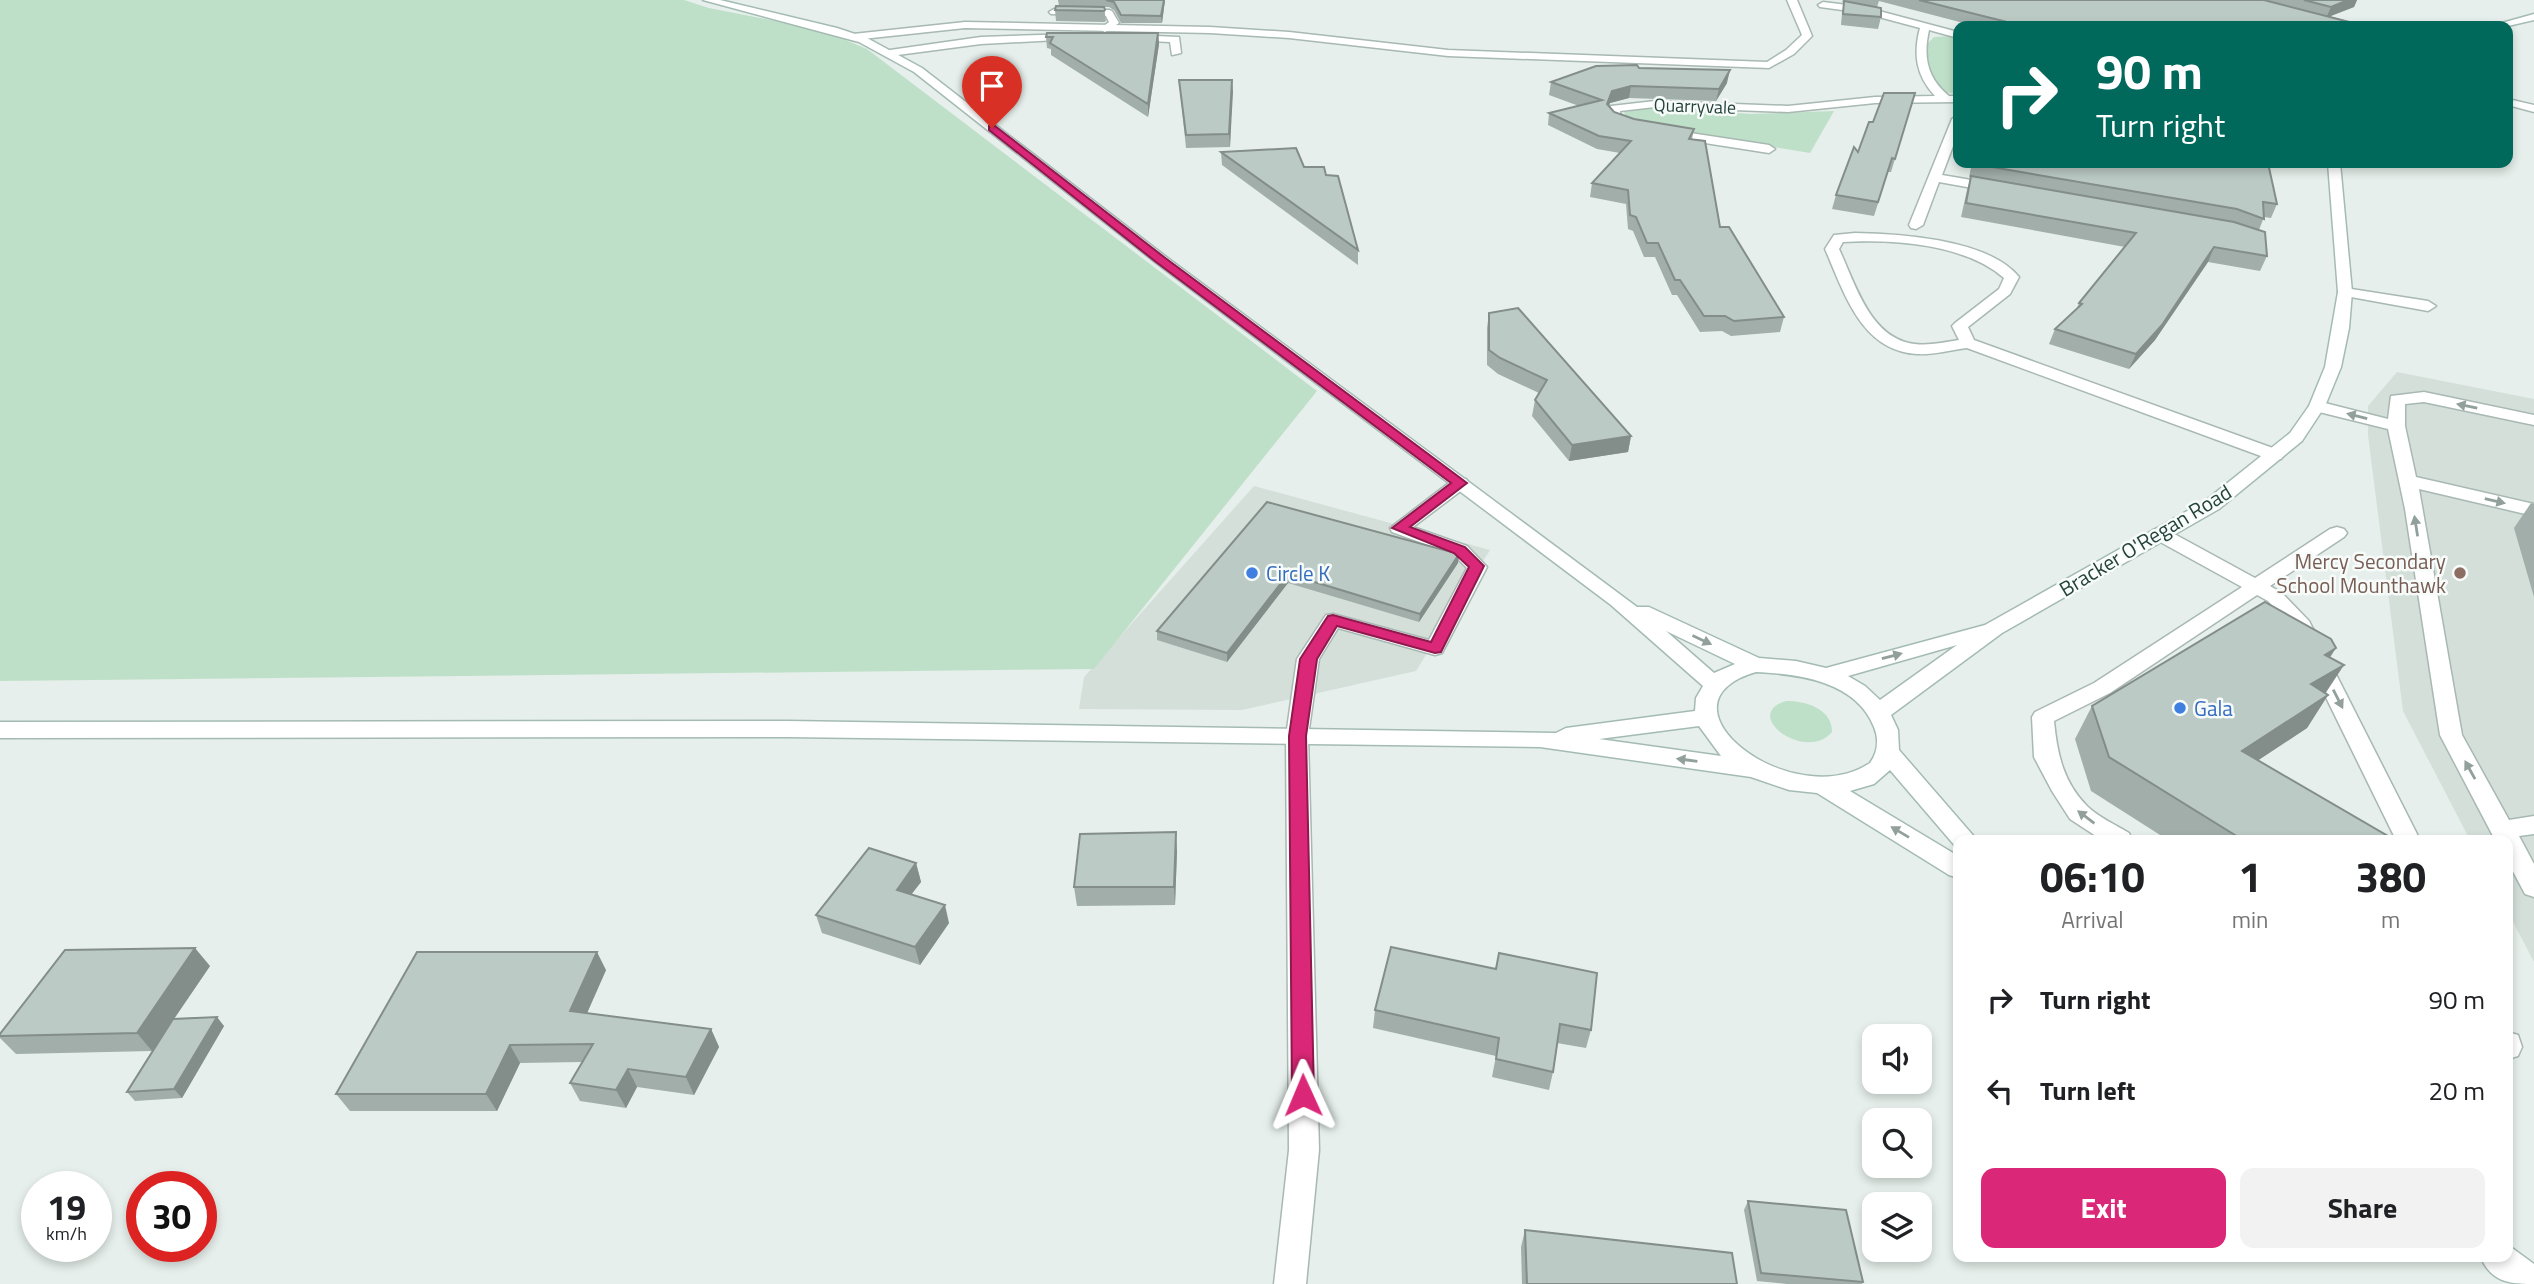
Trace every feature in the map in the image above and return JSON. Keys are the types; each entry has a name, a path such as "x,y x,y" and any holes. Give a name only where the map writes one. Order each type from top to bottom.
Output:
{"main road":[{"path":"708,0 853,37 890,53 918,70 1160,260 1618,601 1714,684"},
{"path":"853,37 910,29 965,26 1210,30 1289,35 1448,53 1769,65 1790,52 1807,36 1793,0"},
{"path":"1823,5 1864,10 1953,34"},
{"path":"1054,12 1110,13 1114,23 1105,29"},
{"path":"2513,22 2534,17"},
{"path":"1925,26 1919,52 1922,69 1927,82 1953,106"},
{"path":"890,53 945,42 1012,37 1175,39 1176,53"},
{"name":"Quarryvale","path":"1769,149 1633,127 1616,120 1613,115 1615,108 1630,104 1788,109 1875,100 1953,99"},
{"path":"2513,103 2534,109"},
{"path":"1916,225 1953,132"},
{"name":"Bracker O'Regan Road","path":"1995,628 2211,505 2297,437 2318,405 2333,367 2345,292 2334,168"},
{"path":"1936,178 2003,190"},
{"path":"1968,343 1959,326 2005,291 2012,277 1994,263 1969,254 1902,239 1860,236 1839,238 1832,249 1868,325 1893,344 1913,349 1968,343 2275,455"},
{"path":"2345,292 2428,306"},
{"path":"2505,835 2451,735 2408,481 2396,426 2397,400 2424,397 2534,420"},
{"path":"2318,405 2396,426"},
{"path":"2408,481 2534,510"},
{"path":"1290,1284 1304,1150 1297,736 1308,659 1333,620 1435,648 1476,566 1460,550 1399,528 1460,483"},
{"path":"2112,835 2079,813 2060,785 2046,757 2043,717 2102,688 2337,533"},
{"path":"2160,534 2275,597 2299,621 2406,835"},
{"path":"1618,601 1756,665"},
{"path":"1826,675 1995,628"},
{"path":"1879,712 1995,628"},
{"path":"1756,665 1791,666 1826,675 1858,692 1879,712 1890,733 1889,753 1878,770 1855,782 1825,787 1788,782 1754,769 1731,754 1714,735 1706,717 1707,700 1714,684 1732,672 1756,665"},
{"path":"1540,739 1706,717"},
{"path":"0,730 788,729 1540,739 1754,769"},
{"path":"1889,753 1961,835"},
{"path":"1825,787 1953,865"},
{"path":"2502,830 2534,825"},
{"path":"2513,850 2534,887"},
{"path":"2504,1262 2534,1284"}],"shaded area":[{"name":"Mercy Secondary School Mounthawk","path":"2397,372 2534,399 2534,962 2513,922 2513,835 2467,835 2403,711 2368,435 2368,406"},
{"path":"1254,486 1490,550 1416,671 1242,710 1079,709 1084,677"}],"green space":[{"path":"0,0 684,0 709,8 822,30 867,49 1317,391 1094,669 0,681"},
{"path":"1953,36 1953,93 1939,91 1927,71 1927,44 1934,37"},
{"path":"1657,107 1751,114 1834,111 1810,153 1646,126 1626,117 1624,112"},
{"path":"1786,701 1809,704 1822,712 1831,724 1832,732 1821,740 1807,742 1794,740 1782,733 1773,725 1770,716 1774,708"}],"building":[{"path":"1106,0 1164,0 1161,16 1121,15 1114,2"},
{"path":"1919,0 2264,0 2346,21 2003,21"},
{"path":"2304,0 2348,0 2331,7"},
{"path":"1844,1 1881,8 1881,17 1843,14"},
{"path":"1056,6 1104,7 1105,10 1055,10"},
{"path":"1047,33 1158,33 1148,104 1050,43 1053,37 1046,37"},
{"path":"1637,65 1639,68 1730,70 1719,89 1631,86 1612,91 1607,104 1614,112 1634,119 1694,129 1689,139 1705,141 1720,227 1729,227 1784,317 1734,321 1725,316 1704,316 1680,280 1675,280 1658,243 1647,243 1636,217 1630,215 1628,190 1592,183 1631,141 1599,136 1549,113 1602,100 1551,82 1596,66"},
{"path":"1179,80 1232,80 1229,134 1186,135"},
{"path":"1884,93 1915,93 1895,159 1892,158 1878,202 1836,195 1854,147 1858,152"},
{"path":"1296,148 1304,167 1324,167 1326,175 1338,176 1358,250 1221,152"},
{"path":"1997,168 2269,168 2277,204 2263,202 2264,219 2237,209"},
{"path":"1971,176 2234,222 2265,232 2267,256 2214,247 2162,325 2136,354 2055,329 2082,304 2079,303 2136,233 1966,203"},
{"path":"1518,308 1631,436 1572,445 1535,400 1547,380 1489,350 1489,313"},
{"path":"1267,502 1459,554 1420,614 1288,574 1227,653 1157,631"},
{"path":"2265,602 2331,639 2336,648 2325,655 2344,665 2311,684 2328,695 2242,751 2386,835 2235,835 2109,757 2092,706"},
{"path":"1176,832 1174,887 1074,887 1080,834"},
{"path":"869,848 916,863 897,890 945,905 915,947 816,915"},
{"path":"1391,947 1496,969 1499,953 1597,973 1591,1030 1560,1024 1553,1072 1496,1059 1499,1038 1375,1010"},
{"path":"195,948 137,1033 0,1036 65,950"},
{"path":"417,952 597,952 570,1011 711,1029 686,1077 628,1069 616,1090 570,1083 593,1044 510,1045 486,1094 336,1094"},
{"path":"217,1017 174,1089 127,1092 173,1019"},
{"path":"1748,1201 1846,1210 1863,1282 1761,1273"},
{"path":"1525,1230 1732,1253 1737,1284 1527,1284"}],"place":[{"name":"Circle K","path":"1252,573"},
{"name":"Mercy Secondary School Mounthawk","path":"2460,573"},
{"name":"Gala","path":"2180,708"}],"route":[{"path":"992,128 1160,260 1460,483 1399,528 1460,550 1476,566 1435,648 1333,620 1308,659 1297,736 1303,1095"}]}
